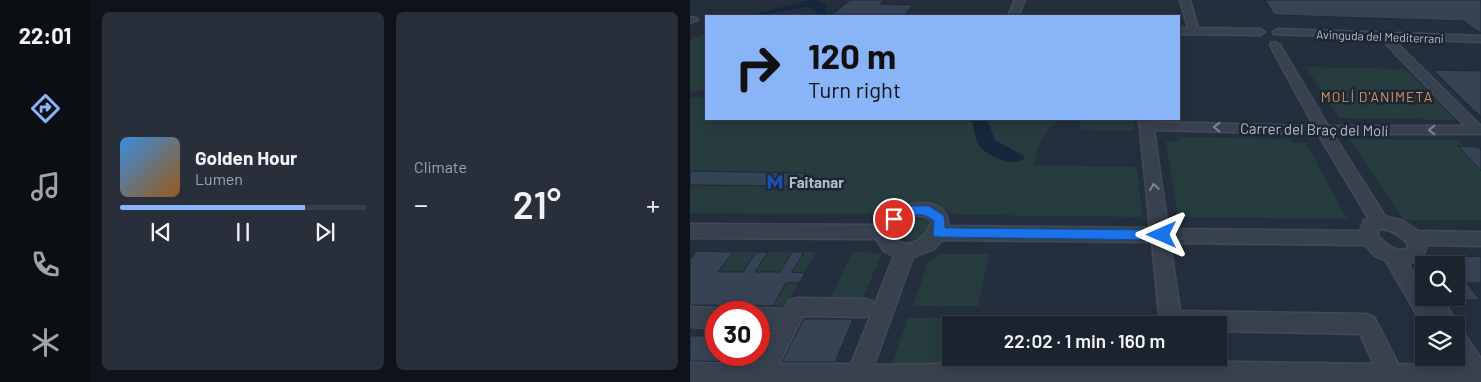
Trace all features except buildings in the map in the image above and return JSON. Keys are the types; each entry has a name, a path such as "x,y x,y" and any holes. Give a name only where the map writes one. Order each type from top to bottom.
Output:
{"street":[{"path":"1013,15 1020,0"},
{"path":"1185,0 1194,31"},
{"path":"1180,31 1258,35"},
{"path":"1180,37 1258,35"},
{"name":"Avinguda del Mediterrani","path":"1258,35 1277,39 1481,39"},
{"path":"1277,39 1323,130 1380,222"},
{"name":"Avinguda del Mediterrani","path":"1277,39 1481,44"},
{"path":"1391,42 1479,130"},
{"path":"1146,122 1162,235 1170,316"},
{"name":"Carrer del Braç del Molí","path":"1146,122 1323,130 1479,130"},
{"path":"921,209 929,210 940,219 939,233 922,247 906,250 892,247 888,243 886,232 894,219 902,214 921,209"},
{"path":"1415,276 1400,257 1378,248 1369,238 1368,229 1370,225 1380,222 1399,226 1415,238 1481,239"},
{"path":"690,231 886,232"},
{"path":"939,233 1369,238"},
{"path":"1400,257 1416,253 1418,249 1415,238"},
{"path":"863,378 906,250"},
{"path":"1400,257 1430,316"},
{"path":"761,376 797,308 865,308"},
{"path":"690,317 705,318"},
{"path":"770,318 791,319"},
{"path":"1227,323 1366,324 1392,376"},
{"path":"690,375 863,378 1176,371 1392,376 1471,375 1465,361"}],"green space":[{"path":"705,34 705,90 690,92 690,40"},
{"path":"1306,67 1406,69 1455,120 1339,118"},
{"path":"705,96 705,120 1059,120 1042,139 1037,150 1034,165 1137,167 1142,217 967,215 954,214 938,205 930,203 916,204 880,214 690,213 690,98"},
{"path":"1080,120 1134,121 1134,131 1080,130"},
{"path":"1179,137 1290,139 1292,143 1306,143 1347,219 1178,217 1166,141 1179,141"},
{"path":"1349,139 1458,140 1463,145 1477,146 1458,147 1475,165 1481,165 1481,220 1404,220"},
{"path":"913,219 926,220 929,226 926,234 917,239 907,240 901,236 900,229 905,223"},
{"path":"733,252 756,252 743,272 718,272"},
{"path":"768,252 792,252 780,272 755,272"},
{"path":"804,252 816,252 805,273 792,272"},
{"path":"852,252 882,253 862,300 830,300"},
{"path":"940,254 989,254 978,306 913,306 928,262"},
{"path":"786,283 799,283 786,306 773,306"},
{"path":"908,318 942,318 942,365 892,365"}],"water":[{"path":"809,0 818,0 827,5 825,12 832,15 816,15 816,11 811,7 804,7 765,15 753,15"},
{"path":"971,120 987,120 995,140 1024,156 1024,159 1013,162 987,153 977,142"}],"place":[{"name":"Faitanar","path":"775,182"}],"district":[{"name":"MOLÍ D'ANIMETA","path":"1377,96"}],"route":[{"path":"894,219 912,210 921,209 929,210 940,219 939,233 1162,235"}]}
